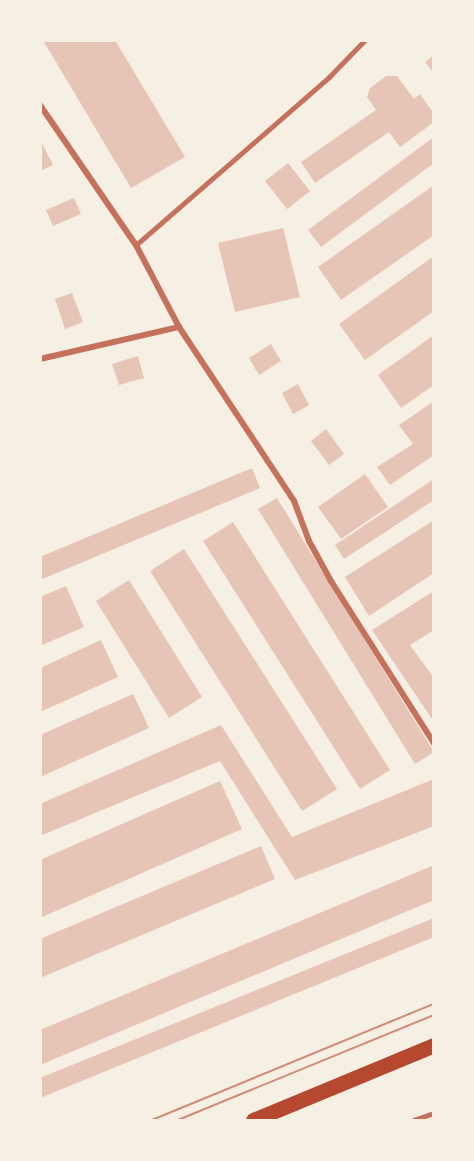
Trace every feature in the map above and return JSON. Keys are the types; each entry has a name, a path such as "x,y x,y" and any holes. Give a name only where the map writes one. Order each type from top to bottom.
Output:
{"main road":[{"path":"253,1120 434,1045"}],"street":[{"path":"40,105 136,245 179,327 294,501 309,542 331,581 434,743"},
{"path":"40,359 179,327"}],"lane":[{"path":"136,245 329,77 365,40"},
{"path":"414,1120 434,1113"}],"building":[{"path":"46,40 115,40 185,157 131,188 44,42"},
{"path":"434,55 434,73 425,62"},
{"path":"386,76 397,76 414,99 420,94 434,114 434,122 400,147 389,132 315,183 301,162 376,110 367,97 370,88"},
{"path":"434,137 434,163 321,247 308,230"},
{"path":"42,143 53,165 40,171 40,144"},
{"path":"288,163 310,191 287,209 265,181"},
{"path":"434,185 434,235 341,300 318,267"},
{"path":"74,198 81,214 53,226 46,210"},
{"path":"283,228 300,297 235,312 218,243"},
{"path":"434,256 434,311 365,360 339,324"},
{"path":"72,293 83,322 65,329 55,299"},
{"path":"434,335 434,385 401,408 378,375"},
{"path":"271,344 281,361 259,375 249,358"},
{"path":"138,356 144,378 119,385 112,364"},
{"path":"298,384 309,405 293,414 282,393"},
{"path":"434,401 434,455 390,485 377,467 413,444 399,425"},
{"path":"326,429 344,454 329,465 311,441"},
{"path":"252,468 260,488 40,580 40,557"},
{"path":"365,474 388,507 341,539 318,507"},
{"path":"434,479 434,500 344,559 335,545"},
{"path":"277,498 434,752 415,764 258,509"},
{"path":"434,520 434,573 369,616 345,577"},
{"path":"233,522 390,770 360,789 203,541"},
{"path":"184,549 337,789 302,811 150,571"},
{"path":"129,580 202,697 169,718 96,601"},
{"path":"66,586 84,627 40,646 40,597"},
{"path":"434,591 434,630 410,645 434,678 434,722 372,630"},
{"path":"101,640 118,677 40,712 40,668"},
{"path":"133,694 149,728 40,777 40,735"},
{"path":"221,725 292,837 434,779 434,826 295,880 220,761 40,836 40,804"},
{"path":"220,781 242,829 40,918 40,860"},
{"path":"261,846 275,879 40,978 40,939"},
{"path":"434,865 434,900 40,1065 40,1030"},
{"path":"434,918 434,937 40,1098 40,1078"}],"tram line":[{"path":"152,1120 434,1004"},
{"path":"178,1120 434,1015"}]}
